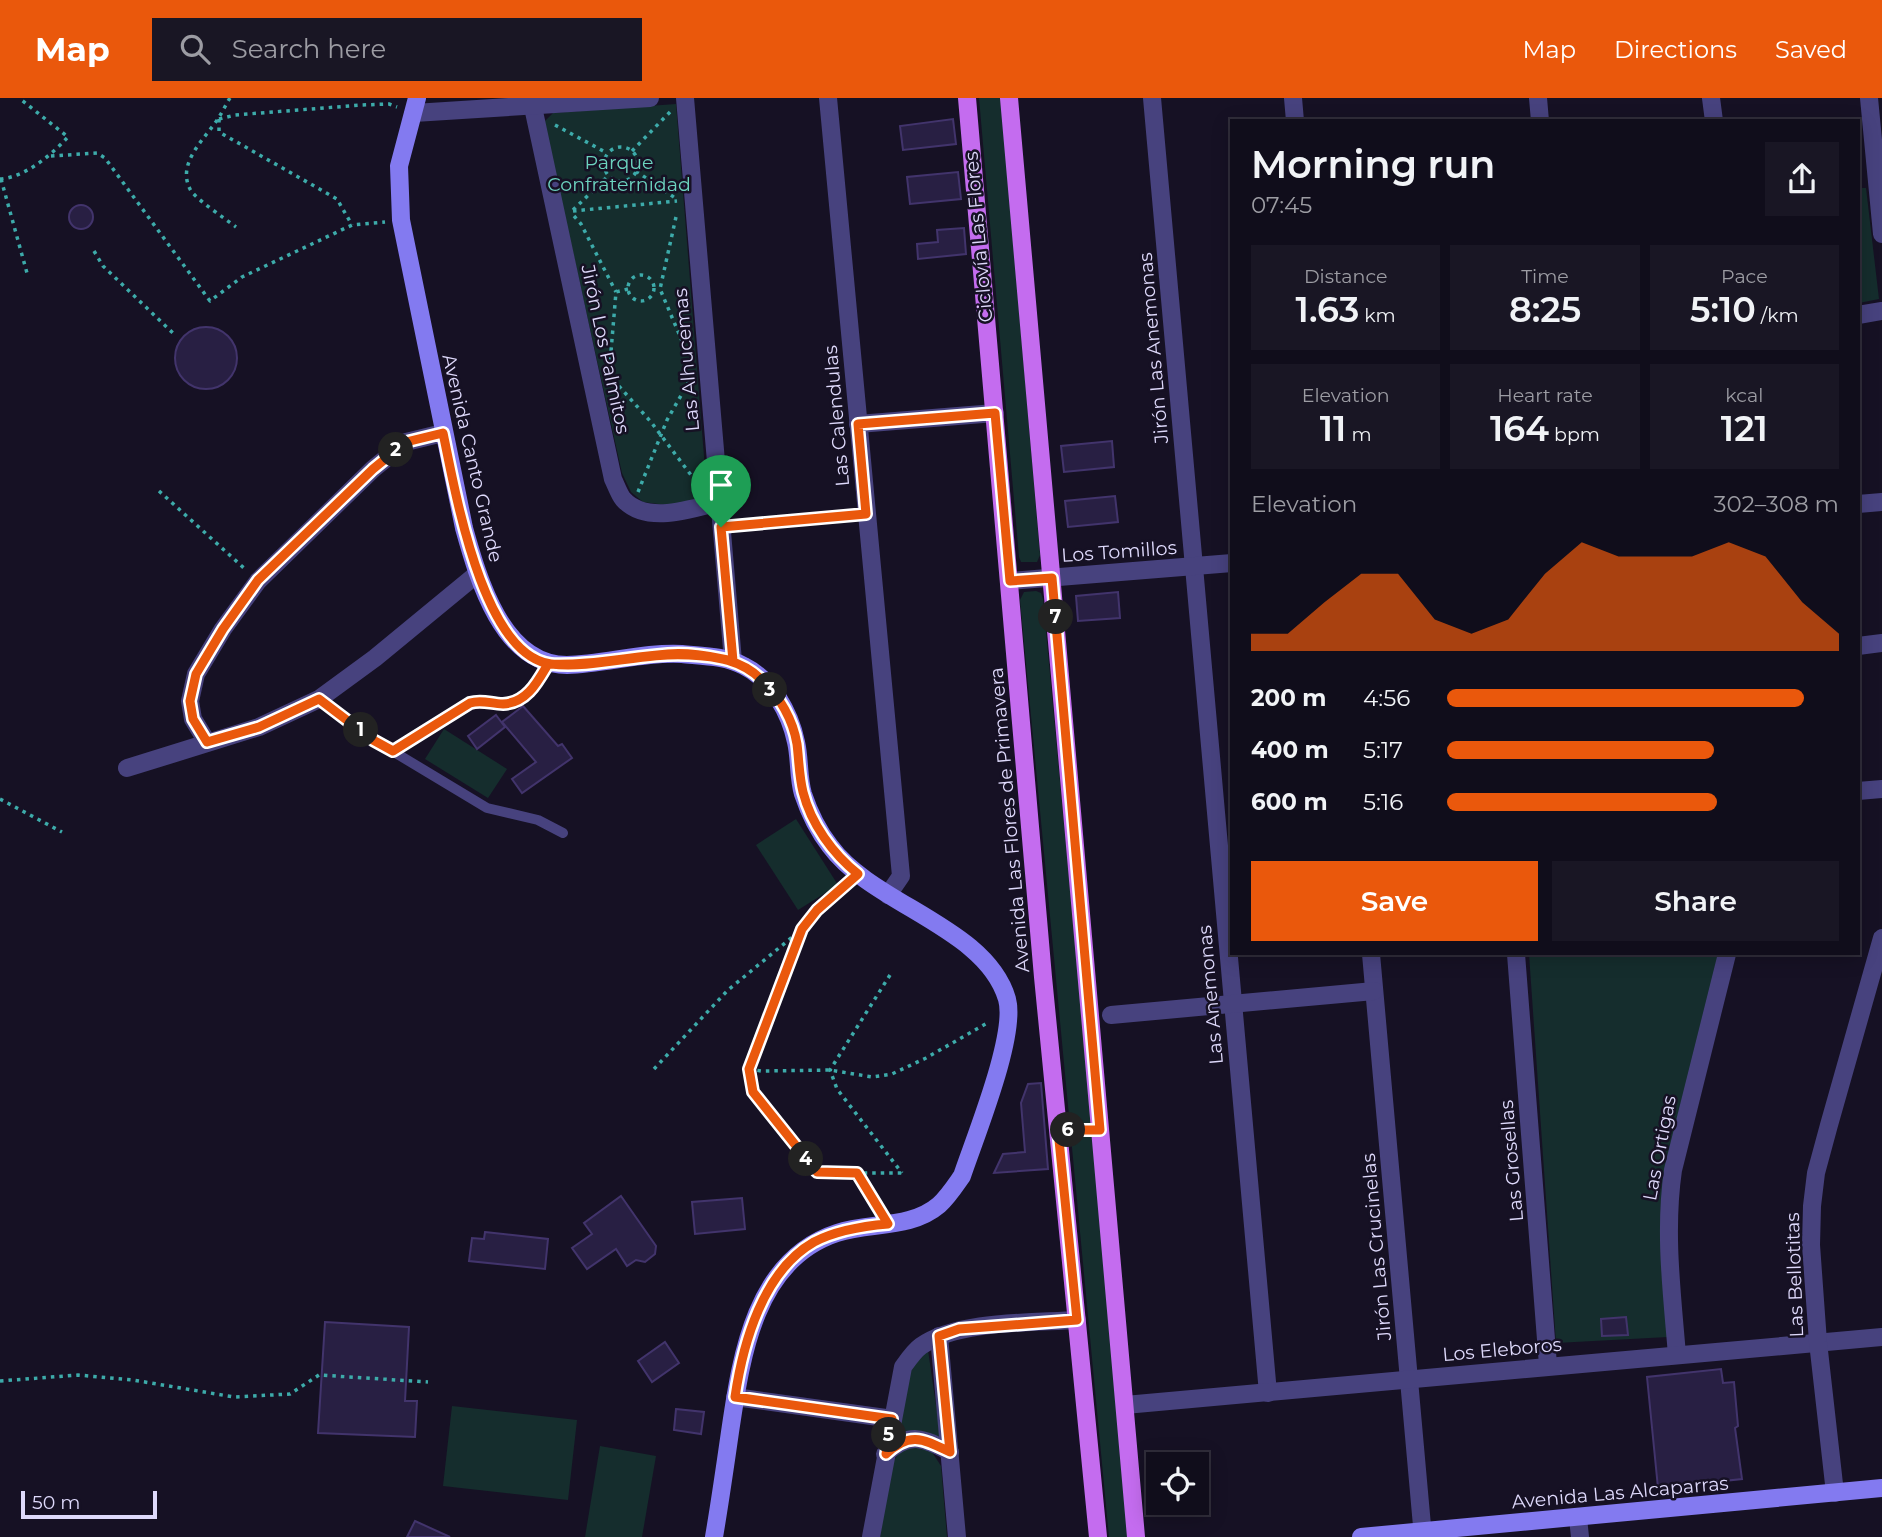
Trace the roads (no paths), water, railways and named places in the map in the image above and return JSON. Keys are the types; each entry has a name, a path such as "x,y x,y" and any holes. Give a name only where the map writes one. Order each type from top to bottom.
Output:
{"main road":[{"name":"Avenida Las Flores de Primavera","path":"967,98 1043,977 1098,1537"},
{"path":"1009,98 1136,1537"}],"street":[{"path":"416,105 533,107 650,98"},
{"name":"Las Alhucemas","path":"685,98 712,498 721,527 733,661"},
{"name":"Las Calendulas","path":"828,98 901,876 888,895"},
{"name":"Jirón Las Anemonas","path":"1152,98 1195,594"},
{"path":"1293,98 1294,119"},
{"path":"1538,98 1541,119"},
{"path":"1712,98 1714,119"},
{"path":"1869,98 1882,234"},
{"name":"Avenida Canto Grande","path":"416,105 399,166 401,220 464,528 477,574 506,631 523,651 548,664"},
{"name":"Jirón Los Palmitos","path":"533,107 612,480 623,500 644,513 676,512 712,498"},
{"path":"1860,315 1882,310"},
{"path":"858,424 995,413"},
{"path":"207,742 193,719 190,701 196,674 223,629 258,580 373,469 406,442 443,433"},
{"path":"1860,504 1882,502"},
{"name":"Los Tomillos","path":"1010,581 1230,563"},
{"path":"127,768 259,727 319,699 375,658 477,574"},
{"name":"Las Anemonas","path":"1195,594 1268,1392"},
{"path":"1860,646 1882,643"},
{"path":"548,664 568,665 671,654 704,656 733,661 747,667 762,680 788,715 797,743 803,794 829,845 858,874 951,933 991,968 1002,986 1009,1012 1007,1038 962,1176 937,1206 917,1218 837,1233 814,1243 795,1257 764,1298 741,1357 715,1537"},
{"path":"1860,791 1882,789"},
{"name":"Las Bellotitas","path":"1835,1493 1818,1342 1811,1245 1812,1206 1816,1173 1882,938"},
{"name":"Jirón Las Crucinelas","path":"1371,955 1423,1534"},
{"name":"Las Grosellas","path":"1516,955 1548,1365"},
{"name":"Las Ortigas","path":"1677,1355 1668,1240 1668,1203 1675,1158 1727,955"},
{"path":"1111,1015 1374,991"},
{"path":"871,1537 903,1367 918,1347 959,1329 1077,1320"},
{"path":"939,1336 957,1537"},
{"name":"Los Eleboros","path":"1125,1405 1882,1336"},
{"path":"735,1397 892,1419"},
{"path":"886,1454 897,1443 916,1439 929,1441 950,1452"},
{"name":"Avenida Las Alcaparras","path":"1361,1537 1423,1534 1882,1488"},
{"path":"1578,1518 1580,1537"}],"lane":[{"path":"393,751 470,703 480,700 502,704 512,702 534,689 548,664"},
{"path":"319,699 373,740 486,808 538,820 563,833"}],"park label":[{"name":"Parque Confraternidad","path":"619,173"}]}
